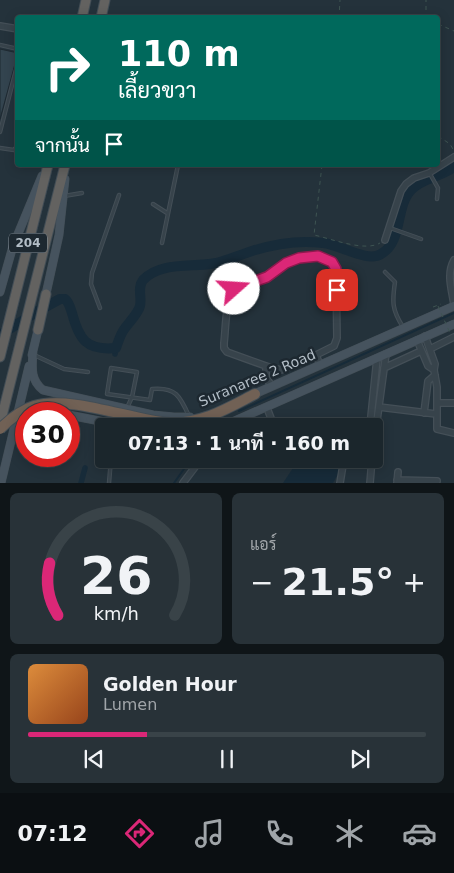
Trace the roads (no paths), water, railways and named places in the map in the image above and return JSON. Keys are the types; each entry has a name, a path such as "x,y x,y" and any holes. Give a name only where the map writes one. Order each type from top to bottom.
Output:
{"highway":[{"path":"83,15 86,0"},
{"path":"101,15 105,0"},
{"name":"204","path":"1,353 47,167"},
{"name":"204","path":"0,424 65,167"},
{"path":"38,330 46,294"},
{"path":"0,429 13,417 25,410 35,406 54,403 73,405 139,419 170,423 190,422 203,419 255,394"}],"main road":[{"path":"0,292 13,246 46,167"},
{"path":"46,294 59,236 66,167"},
{"name":"Suranaree 2 Road","path":"33,353 33,377 38,387 43,390 162,416 189,417 215,411 454,306"},
{"path":"246,417 454,324"},
{"path":"1,483 38,330"},
{"path":"95,420 83,415 80,409 86,403 99,403"},
{"path":"80,417 95,420"},
{"path":"9,450 15,433"}],"street":[{"path":"0,26 15,28"},
{"path":"440,165 454,157"},
{"path":"385,240 391,228 401,191 414,178 437,167"},
{"path":"318,256 332,262 336,269 338,326 336,343 316,356 284,369 266,366 231,354 224,348 231,295 238,287 252,284 267,277 286,263 299,258 318,256"},
{"path":"454,260 451,266 450,277 454,306"},
{"path":"430,349 452,335"},
{"path":"425,336 435,364 437,428 454,432"},
{"path":"417,340 428,366 434,373"},
{"path":"384,368 421,351"},
{"path":"377,418 386,354"},
{"path":"316,356 320,365"},
{"path":"371,418 377,358"},
{"path":"266,366 266,378 272,386"},
{"path":"424,413 428,382 434,373"},
{"path":"436,403 454,403"},
{"path":"379,407 436,414"},
{"path":"267,408 271,418"},
{"path":"183,483 194,468"},
{"path":"340,483 342,468"},
{"path":"370,483 371,468"},
{"path":"398,472 397,482 437,481"}],"lane":[{"path":"0,45 15,48"},
{"path":"0,132 15,74"},
{"path":"0,148 15,149"},
{"path":"162,243 178,167"},
{"path":"429,172 438,188 437,199"},
{"path":"63,196 82,193"},
{"path":"100,308 91,284 92,273 119,195"},
{"path":"153,204 167,213"},
{"path":"391,228 421,238"},
{"path":"385,272 395,282 393,294 394,313 404,328"},
{"path":"33,353 64,369 88,372"},
{"path":"127,409 132,397 137,372 111,368 108,394 132,397 150,400 152,389 169,390 181,397 189,417"},
{"path":"108,483 110,468"}],"water":[{"path":"293,468 341,468 333,483 283,483"}],"waterway":[{"path":"0,335 38,311 60,299 65,299 68,302 78,330 85,341 97,347 116,348 123,331 139,309 141,283 150,274 159,270 178,266 216,263 260,249 296,242 330,244 368,256 381,254 388,249 393,241 403,205 411,190 415,186 454,167"},
{"path":"239,411 454,313"},
{"path":"115,354 116,348"},
{"path":"81,483 85,468"},
{"path":"174,483 185,468"}]}
